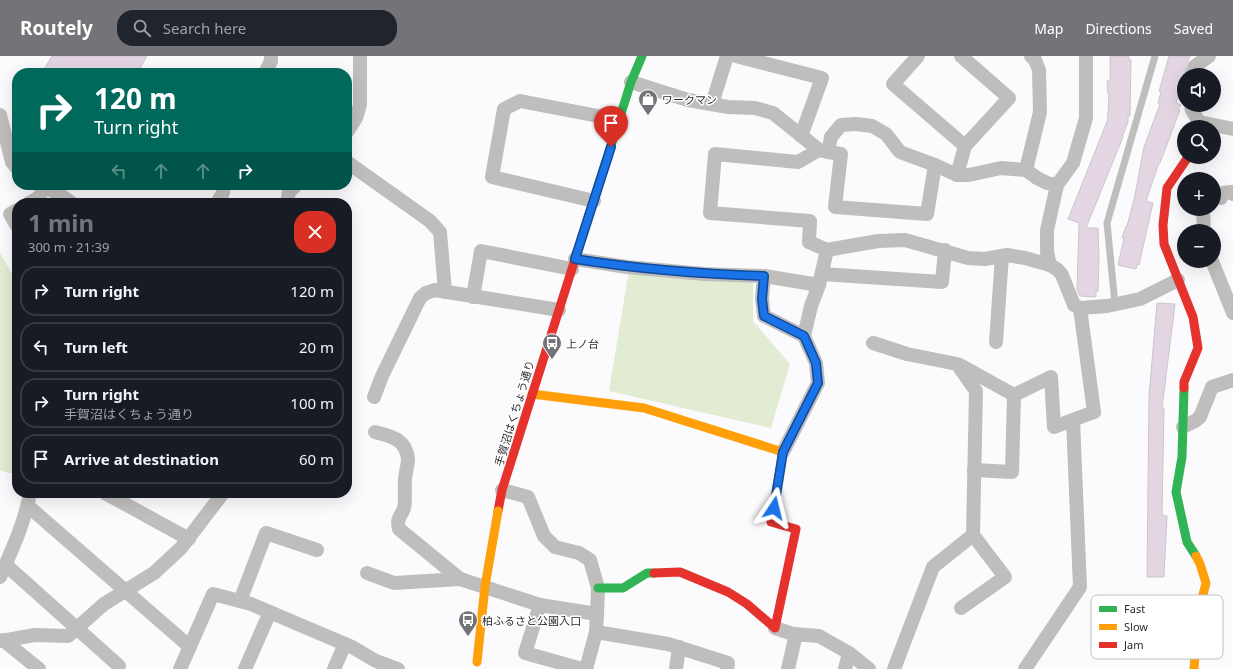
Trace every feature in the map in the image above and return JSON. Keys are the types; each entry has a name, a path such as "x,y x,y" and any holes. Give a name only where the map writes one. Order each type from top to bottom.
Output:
{"street":[{"path":"268,68 271,61 271,56"},
{"path":"352,124 356,118 360,105 360,56"},
{"name":"手賀沼はくちょう通り","path":"477,665 480,622 491,539 502,490 631,82 642,56"},
{"path":"712,104 726,56"},
{"path":"736,56 822,78 801,136"},
{"path":"918,56 893,84 965,146"},
{"path":"957,175 965,146 1009,98 961,56"},
{"path":"1026,170 1040,112 1039,70 1035,60 1031,56"},
{"path":"1050,265 1047,252 1047,230 1057,185 1073,163 1086,118 1086,56"},
{"path":"1194,68 1209,56"},
{"path":"631,82 688,100 728,106 755,108 773,113 801,136 823,151 841,154 835,207 927,214 935,165"},
{"path":"594,201 492,177 504,109 520,101 619,120"},
{"path":"0,115 12,162"},
{"path":"1057,185 1047,183 1026,170 1001,168 969,175 957,175 900,152 886,134 872,126 856,124 840,125 823,151 798,162 715,154 710,213 810,221 810,242 827,250 878,241 905,240 945,250 968,258 985,259 1007,255 1025,258 1050,265 1058,270 1062,275 1074,305 1080,308 1107,306 1140,299 1178,280"},
{"path":"1221,127 1233,129"},
{"path":"1183,164 1167,188 1165,199 1164,244 1193,318 1198,348 1184,382 1182,457 1176,492 1187,542 1200,564 1206,583 1203,595"},
{"path":"352,166 430,221 440,232 445,292"},
{"path":"51,190 65,198"},
{"path":"473,297 481,250 574,264 704,274 821,280 942,282 945,250"},
{"path":"774,628 796,528 771,522 783,452 818,383 816,363 804,336 811,306 821,280 827,250"},
{"path":"996,342 1002,256"},
{"path":"1215,268 1233,314"},
{"path":"764,276 762,299 764,316 804,336"},
{"path":"374,397 382,376 420,298 426,293 435,290 559,310"},
{"path":"1014,395 1051,377 1054,427 1094,412 1080,308"},
{"path":"873,343 907,354 957,364 1014,395"},
{"path":"957,364 976,391 973,535 1005,577 961,608"},
{"path":"1183,427 1195,421 1200,416 1212,387 1233,380"},
{"path":"532,394 644,408 783,452"},
{"path":"974,470 1012,472 1014,395"},
{"path":"1025,669 1080,587 1073,420"},
{"path":"375,432 390,435 399,441 405,448 408,460 405,480 404,508 397,522 399,529 460,579 540,605 597,614"},
{"path":"502,490 528,496 544,536 555,547 579,553 590,560 598,588 596,632 586,669"},
{"path":"114,498 188,539"},
{"path":"2,641 35,635 68,636 104,604 154,573 181,548 219,498"},
{"path":"119,666 76,628 3,571 16,541 29,499 125,591 190,647"},
{"path":"240,601 266,533 317,550"},
{"path":"894,669 933,567 973,535"},
{"path":"598,588 623,588 646,573 680,572 734,596 747,604 774,628 796,634 819,636 849,653 869,669"},
{"path":"367,573 394,584 460,579"},
{"path":"180,669 213,594 251,604 345,644 376,661 398,669"},
{"path":"540,605 525,653 582,669"},
{"path":"245,669 270,612"},
{"path":"596,632 679,647 728,664 727,669"},
{"path":"788,669 796,634"},
{"path":"2,641 39,669"},
{"path":"334,669 345,644"},
{"path":"676,669 679,647"},
{"path":"845,669 849,653"},
{"path":"1194,669 1195,659"}],"lane":[{"path":"1115,304 1107,223 1155,56"}],"green space":[{"path":"0,252 12,275 12,473 0,470"},
{"path":"629,270 753,282 753,321 790,364 771,428 609,391"}],"building":[{"path":"52,56 147,56 140,68 45,68"},
{"path":"1110,56 1129,56 1129,60 1131,60 1130,116 1128,116 1128,122 1123,137 1086,228 1098,228 1098,291 1096,291 1096,297 1080,296 1077,290 1079,223 1068,219 1108,119 1109,94 1107,81 1110,81"},
{"path":"1169,56 1190,56 1186,68 1177,68 1176,103 1177,112 1179,112 1146,201 1153,203 1139,265 1137,264 1136,269 1118,265 1124,238 1122,238 1127,226 1135,195 1144,147 1160,104 1158,103 1161,92 1159,91"},
{"path":"1157,303 1175,304 1162,408 1164,408 1162,515 1167,516 1164,577 1147,577 1149,396"}],"traffic: fast":[{"path":"589,215 631,82 642,56"},
{"path":"1184,388 1182,457 1176,492 1187,542 1196,556"},
{"path":"598,588 623,588 647,573 654,573"}],"traffic: slow":[{"path":"532,394 644,408 783,452 773,510"},
{"path":"477,662 485,586 498,511"},
{"path":"1196,556 1206,583 1203,595"},
{"path":"1194,669 1195,659"}],"traffic: jam":[{"path":"1183,164 1167,188 1163,225 1164,244 1193,317 1198,348 1184,382 1184,388"},
{"path":"498,511 502,490 589,215"},
{"path":"654,573 680,572 728,592 747,604 775,628 796,529 771,522 773,510"}],"place":[{"name":"ワークマン","path":"648,116"},
{"name":"上ノ台","path":"552,360"},
{"name":"柏ふるさと公園入口","path":"468,637"}],"route":[{"path":"611,147 575,259 627,267 704,274 764,276 762,299 764,316 804,336 816,363 818,383 783,452 774,508"}]}
